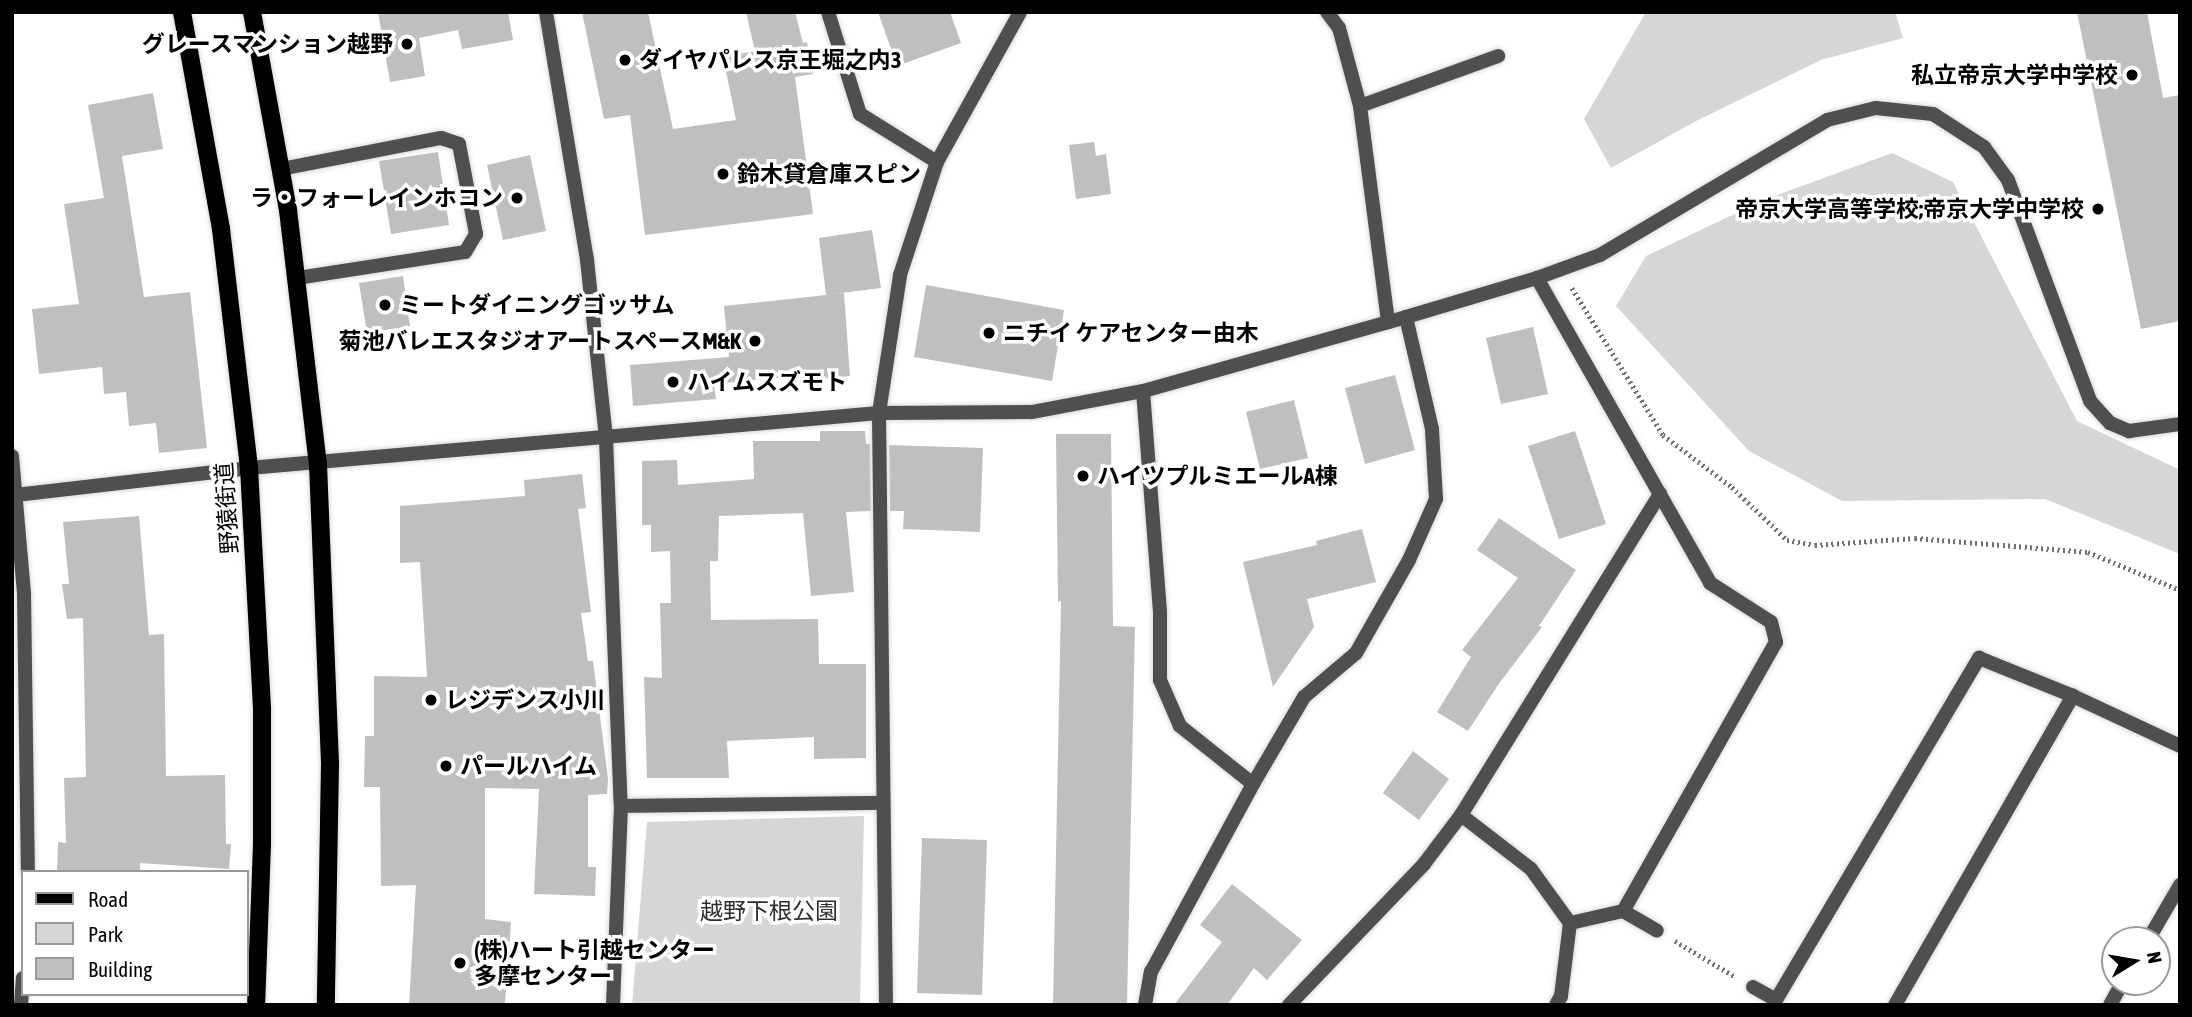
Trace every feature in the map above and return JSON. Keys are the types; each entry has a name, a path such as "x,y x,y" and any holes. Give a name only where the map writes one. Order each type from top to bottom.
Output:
{"main road":[{"name":"野猿街道","path":"182,12 221,229 249,468 262,711 262,844 256,1005"},
{"path":"252,12 281,169 318,464 330,764 326,1005"}],"street":[{"path":"546,12 587,260 606,439 621,806 613,1005"},
{"path":"828,12 860,114 937,162"},
{"path":"886,1005 879,413 900,275 937,162 1020,12"},
{"path":"1327,12 1339,29 1360,106 1388,322"},
{"path":"1360,106 1498,55"},
{"path":"16,495 249,468 606,439 879,413 1032,412 1143,391 1406,317 1537,278 1600,255 1827,120 1876,108 1933,114 1984,147 2008,180 2090,401 2110,423 2129,431 2180,424"},
{"path":"281,169 441,138 459,144 476,234 464,252 296,278"},
{"path":"1537,278 1710,583 1771,622 1776,642 1623,911"},
{"path":"1145,1005 1152,972 1253,784 1304,697 1356,653 1409,560 1436,499 1432,429 1406,317"},
{"path":"1143,391 1160,612 1160,680 1180,726 1253,784"},
{"path":"12,456 24,594 28,870"},
{"path":"1289,1005 1424,864 1461,815 1660,494"},
{"path":"1753,986 1775,1002 1979,658 2073,696 2180,746"},
{"path":"1895,1005 2073,696"},
{"path":"621,806 882,803"},
{"path":"1461,815 1531,869 1570,923 1561,996 1556,1005"},
{"path":"2156,926 2180,885"},
{"path":"1570,923 1623,911 1657,931"}],"path":[{"path":"1591,319 1663,435 1732,486 1787,540 1815,545 1915,538 2088,552 2180,590"},
{"path":"1657,931 1753,986"}],"green space":[{"path":"1646,12 1895,12 1903,38 1821,60 1696,121 1611,168 1584,119"},
{"path":"1892,153 1953,182 2077,421 2180,470 2180,554 2045,499 1842,501 1749,451 1616,306 1646,256 1764,200"},
{"name":"越野下根公園","path":"864,816 860,1005 632,1005 647,822"}],"building":[{"path":"378,12 508,12 513,40 462,49 458,30 419,38 425,76 390,82"},
{"path":"582,12 648,12 673,129 736,120 723,57 755,51 746,12 795,12 803,43 807,42 813,74 795,77 813,214 645,235 630,115 604,119"},
{"path":"878,12 950,12 961,43 897,66"},
{"path":"2077,12 2147,12 2163,98 2180,95 2180,321 2141,329"},
{"path":"153,93 163,149 122,156 144,297 190,292 207,448 159,453 156,423 129,426 126,392 104,394 102,367 39,374 32,309 79,304 64,204 104,198 88,105"},
{"path":"1094,142 1096,156 1106,154 1111,194 1076,199 1069,145"},
{"path":"438,152 449,225 391,234 379,161"},
{"name":"ラ・フォーレインホコン","path":"530,155 546,231 503,240 487,165"},
{"path":"872,230 881,288 833,294 844,293 850,376 809,380 809,375 714,384 716,399 633,406 630,365 729,357 724,306 826,295 819,238"},
{"name":"ミートダイニングゴッサム","path":"403,276 410,326 367,333 359,283"},
{"name":"ニチイ ケアセンター由木","path":"926,285 1064,310 1052,381 914,357"},
{"path":"1533,327 1548,394 1501,404 1486,338"},
{"path":"1395,375 1415,450 1365,464 1345,388"},
{"path":"1294,400 1308,458 1260,469 1246,412"},
{"path":"820,431 865,431 866,444 870,444 871,511 846,512 854,592 811,596 803,513 719,516 718,561 710,561 711,620 818,619 819,664 866,664 866,758 814,759 814,737 727,741 729,778 647,778 644,677 662,678 660,603 671,603 670,551 651,552 651,525 642,525 642,461 677,460 678,485 754,479 753,441 820,441"},
{"path":"1575,431 1606,524 1559,539 1528,446"},
{"path":"1056,434 1111,434 1113,626 1135,627 1127,1005 1053,1005 1061,601 1058,602"},
{"path":"889,445 983,448 980,532 903,529 904,511 890,511"},
{"path":"582,474 586,508 578,509 591,612 581,613 588,661 593,661 608,779 607,794 588,795 588,867 596,867 595,896 534,894 539,789 485,788 485,919 511,922 505,1005 409,1005 416,885 381,886 380,787 364,787 365,736 374,736 374,676 427,677 420,562 400,563 400,506 525,496 524,480"},
{"path":"139,516 149,635 164,634 166,776 225,775 226,844 231,844 229,869 140,863 140,870 57,870 58,842 66,843 64,778 86,777 83,618 67,619 62,584 69,584 63,522"},
{"path":"1499,518 1576,570 1539,626 1542,627 1498,685 1468,731 1437,712 1471,657 1462,650 1518,578 1477,550"},
{"path":"1362,529 1376,582 1307,599 1314,627 1273,687 1243,562 1317,545 1316,541"},
{"path":"1413,751 1449,779 1419,820 1383,793"},
{"path":"922,838 987,840 982,995 917,993"},
{"path":"1232,884 1302,940 1267,980 1254,968 1227,1005 1174,1005 1222,942 1200,925"}],"place":[{"name":"グレースマンション越野","path":"407,44"},
{"name":"ダイヤパレス京王堀之内3","path":"625,60"},
{"name":"私立帝京大学中学校","path":"2132,75"},
{"name":"鈴木貸倉庫スピン","path":"723,174"},
{"name":"ラ・フォーレインホコン","path":"517,198"},
{"name":"帝京大学高等学校;帝京大学中学校","path":"2098,209"},
{"name":"ミートダイニングゴッサム","path":"385,305"},
{"name":"ニチイ ケアセンター由木","path":"989,333"},
{"name":"菊池バレエスタジオアートスペースM&K","path":"755,341"},
{"name":"ハイムスズモト","path":"673,382"},
{"name":"ハイツプルミエールA棟","path":"1083,476"},
{"name":"レジデンス小川","path":"431,700"},
{"name":"パールハイム","path":"446,766"},
{"name":"(株)ハート引越センター 多摩センター","path":"460,963"}]}
